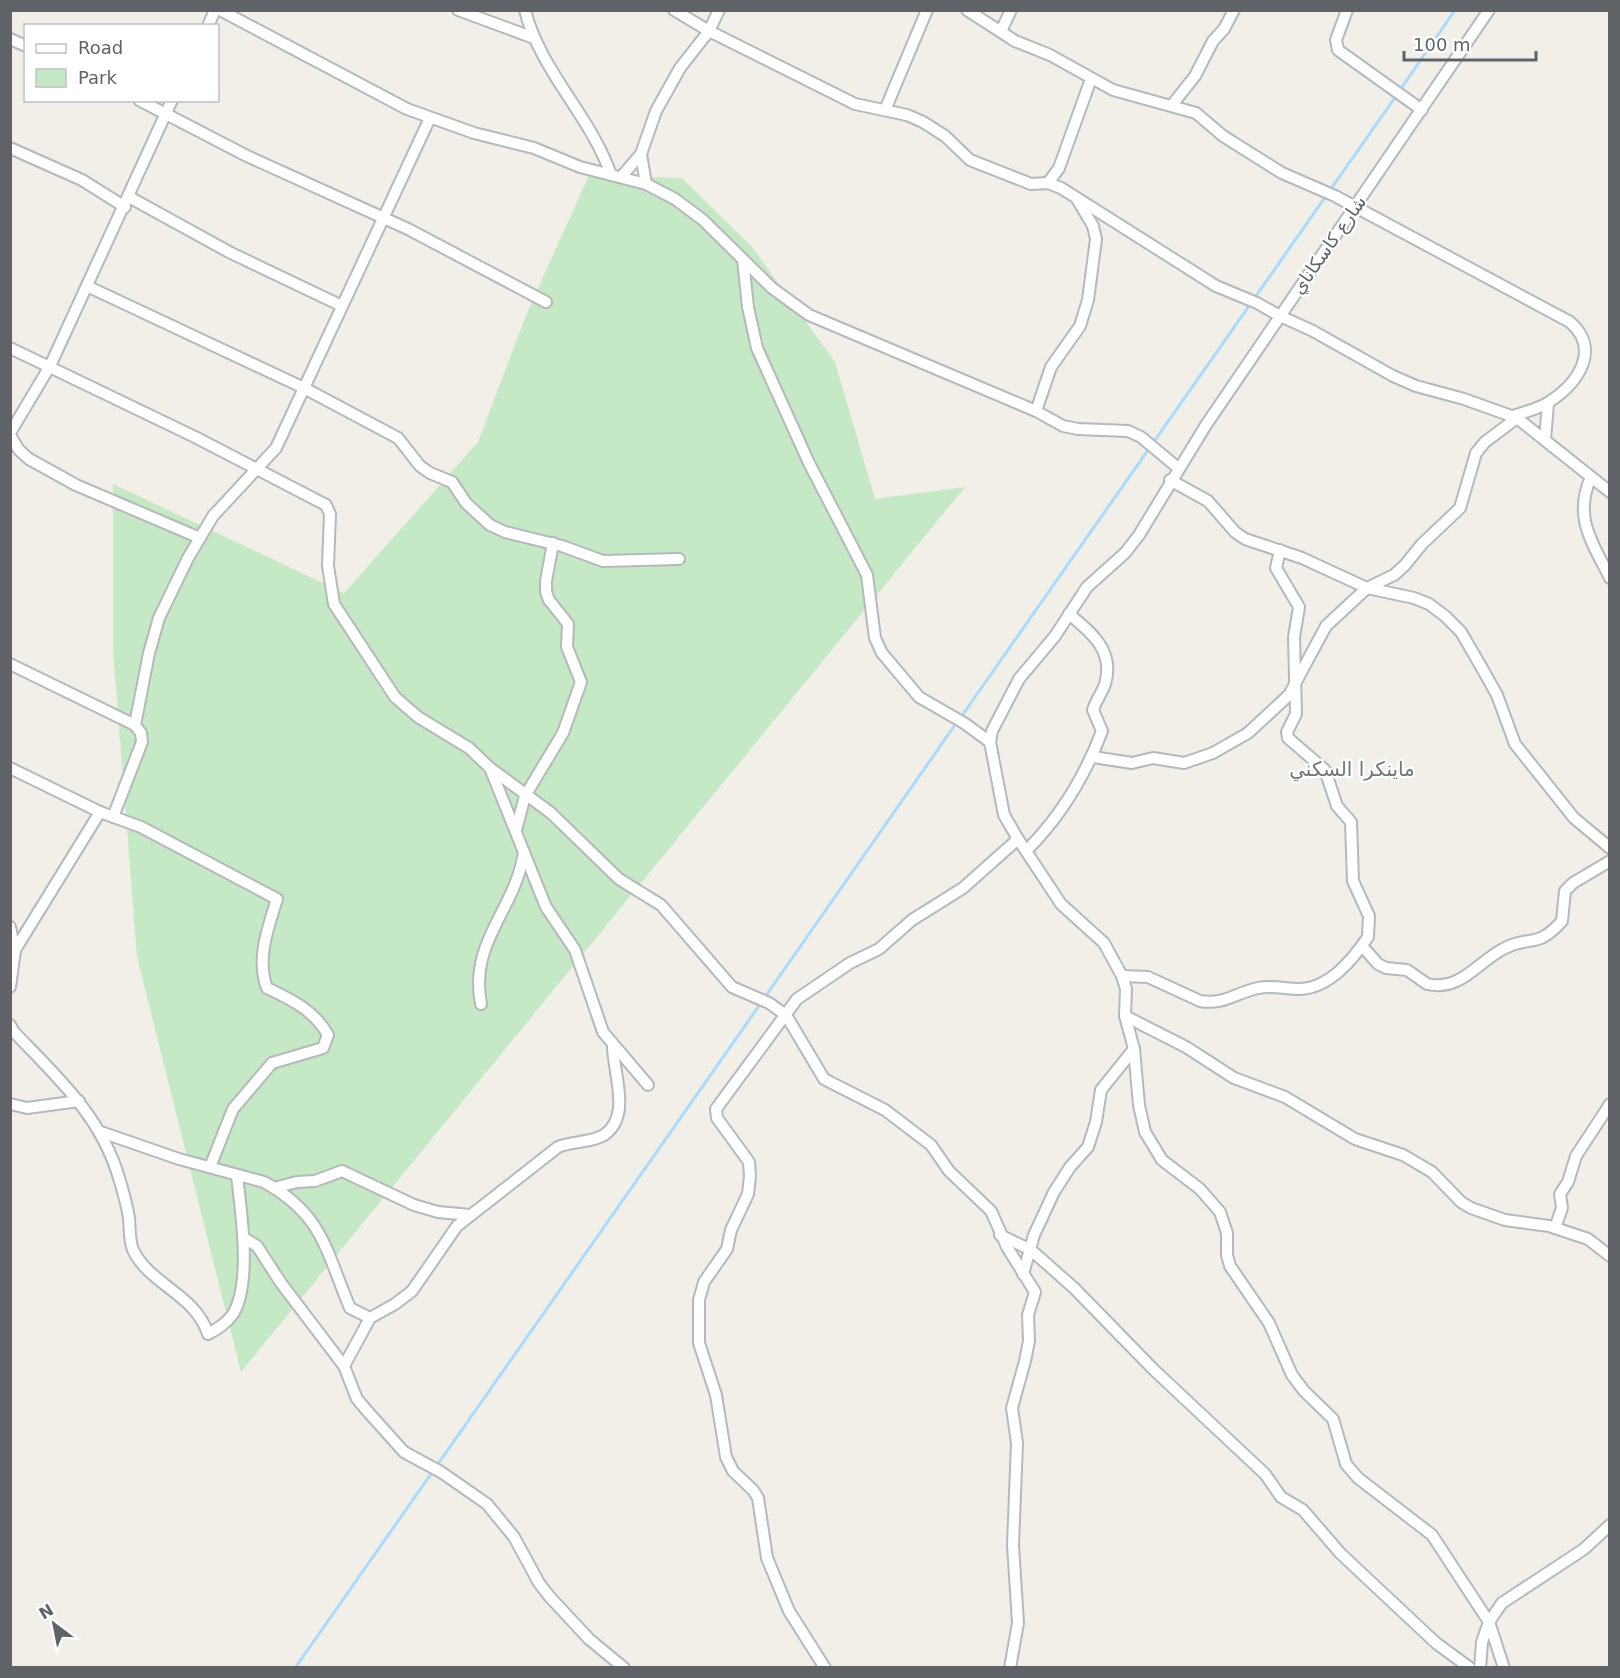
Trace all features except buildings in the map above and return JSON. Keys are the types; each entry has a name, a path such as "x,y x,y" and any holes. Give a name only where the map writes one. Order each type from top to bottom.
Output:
{"street":[{"path":"209,24 215,10"},
{"path":"220,10 321,66 430,118 534,148 580,167 646,184 675,199 703,220 772,288 809,315 1036,411 1063,426 1078,429 1128,431 1141,437 1178,468"},
{"path":"458,10 534,38"},
{"path":"525,10 534,38 616,176"},
{"path":"674,10 709,31 855,104 907,115 936,129 970,160 1031,184 1048,183 1061,188 1216,286 1257,303 1313,331 1416,387 1515,417 1610,492"},
{"path":"616,176 640,154 657,111 680,68 709,31 718,10"},
{"path":"885,110 927,10"},
{"path":"967,10 1015,41 1050,55 1113,90 1196,113 1223,136 1282,173 1355,207 1570,322 1579,330 1585,342 1586,359 1582,369 1548,403 1515,417 1485,442 1476,453 1460,508 1394,574 1367,588 1320,634 1295,686 1248,733 1204,757 1184,763 1154,758 1132,763 1093,757"},
{"path":"1001,30 1011,10"},
{"path":"1172,105 1195,76 1213,42 1228,24 1234,10"},
{"path":"1347,10 1336,40 1338,50 1422,110"},
{"name":"شارع كاسكاناي","path":"990,742 992,731 1019,679 1055,636 1087,587 1125,553 1139,535 1178,468 1489,10"},
{"path":"10,39 24,45"},
{"path":"1048,183 1059,168 1092,79"},
{"path":"144,102 247,156 383,219 546,302"},
{"path":"171,102 50,366 10,434 29,459 76,485 200,538"},
{"path":"135,725 149,653 159,618 200,538 234,490 276,448 430,118"},
{"path":"10,148 82,180 342,306"},
{"path":"640,154 646,184"},
{"path":"1059,168 1061,188"},
{"path":"1036,411 1051,367 1080,326 1088,300 1096,239 1093,226 1076,197"},
{"path":"743,260 748,308 757,348 808,463 867,575 875,638 882,653 920,697 964,723 990,742 1004,815 1061,904 1104,943 1122,976 1126,989 1125,1016 1134,1049 1139,1105 1145,1132 1162,1160 1200,1189 1220,1212 1227,1233 1227,1255 1230,1266 1269,1323 1292,1375 1304,1391 1333,1419 1346,1464 1358,1478 1432,1535 1489,1622 1504,1668"},
{"path":"88,287 304,388 398,438 420,466 452,482 466,503 490,525 505,532 553,543 603,561 679,559"},
{"path":"10,348 195,437 329,508 329,576 338,613 394,697 418,717 469,748 490,768 572,832 619,879 661,905 732,987 740,993 764,1001 786,1015 824,1079 876,1105 932,1145 949,1171 991,1211 1000,1234 1035,1292 1028,1315 1029,1341 1012,1408 1017,1443 1013,1545 1018,1623 1010,1668"},
{"path":"1545,440 1548,403"},
{"path":"1591,477 1585,490 1582,512 1585,525 1610,578"},
{"path":"1170,480 1208,501 1235,532 1245,539 1280,550 1367,588 1429,604 1461,632 1497,695 1515,744 1574,818 1610,848"},
{"path":"516,830 525,796 562,733 581,682 567,647 568,624 546,592 553,543"},
{"path":"1122,976 1148,977 1200,1001 1221,1001 1257,988 1302,989 1318,985 1335,974 1362,945 1370,928 1369,916 1353,881 1351,822 1337,806 1325,770 1288,738 1287,732 1296,714 1294,637 1299,608 1276,568 1280,550"},
{"path":"1027,850 1066,803 1093,757 1102,731 1093,710 1106,682 1104,652 1099,640 1069,614"},
{"path":"10,664 135,725 141,733 142,742 113,817"},
{"path":"10,768 100,812 189,851 277,899 267,931 260,971 267,988 303,1005 321,1021 328,1035 323,1048 272,1063 255,1082 248,1094 233,1109 210,1167"},
{"path":"490,768 551,918 575,950 603,1032 648,1085"},
{"path":"15,950 100,812"},
{"path":"825,1668 789,1611 768,1558 758,1498 733,1471 726,1457 716,1395 699,1343 699,1300 704,1282 727,1249 733,1224 748,1194 750,1176 749,1162 717,1118 716,1109 797,999 842,968 879,949 912,920 963,888 1017,838"},
{"path":"481,1004 478,979 482,950 520,878 524,852"},
{"path":"1362,945 1378,964 1386,968 1407,970 1427,984 1461,980 1503,949 1545,938 1562,921 1565,891 1573,883 1610,861"},
{"path":"10,927 15,950 10,987"},
{"path":"1125,1016 1186,1047 1234,1078 1285,1097 1355,1139 1403,1155 1432,1172 1461,1202 1471,1208 1505,1220 1555,1228 1588,1239 1610,1256"},
{"path":"10,1025 79,1101 101,1132 119,1179 134,1251 174,1292 193,1307 202,1318 208,1334 223,1325 234,1312 240,1291 244,1238 237,1176"},
{"path":"344,1366 370,1318 412,1291 444,1241 470,1215 558,1147 573,1141 593,1139 611,1127 618,1116 620,1098 613,1046"},
{"path":"1023,1274 1038,1224 1060,1181 1088,1147 1096,1122 1101,1090 1134,1049"},
{"path":"10,1104 27,1108 79,1101"},
{"path":"1555,1228 1562,1208 1560,1194 1568,1182 1572,1164 1610,1104"},
{"path":"101,1132 274,1188 306,1214 332,1256 350,1308 370,1318"},
{"path":"274,1188 297,1182 315,1181 342,1171 414,1205 438,1212 470,1215"},
{"path":"1000,1234 1031,1250 1074,1288 1154,1370 1261,1470 1281,1497 1303,1510 1316,1529 1340,1553 1419,1624 1436,1643 1470,1668"},
{"path":"244,1238 257,1246 281,1283 344,1366 357,1399 369,1413 404,1452 441,1472 487,1504 501,1518 514,1537 539,1583 549,1596 589,1639 624,1668"},
{"path":"1480,1668 1482,1642 1489,1622 1502,1603 1584,1550 1610,1525"}],"green space":[{"path":"589,175 682,178 752,247 835,362 875,499 965,487 241,1372 137,957 113,650 113,484 344,593 478,442 527,313"}],"waterway":[{"path":"1400,90 1455,10"},
{"path":"961,717 1396,96"},
{"path":"765,997 957,722"},
{"path":"295,1668 761,1003"}],"district":[{"name":"ماينكرا السكني","path":"1352,769"}]}
